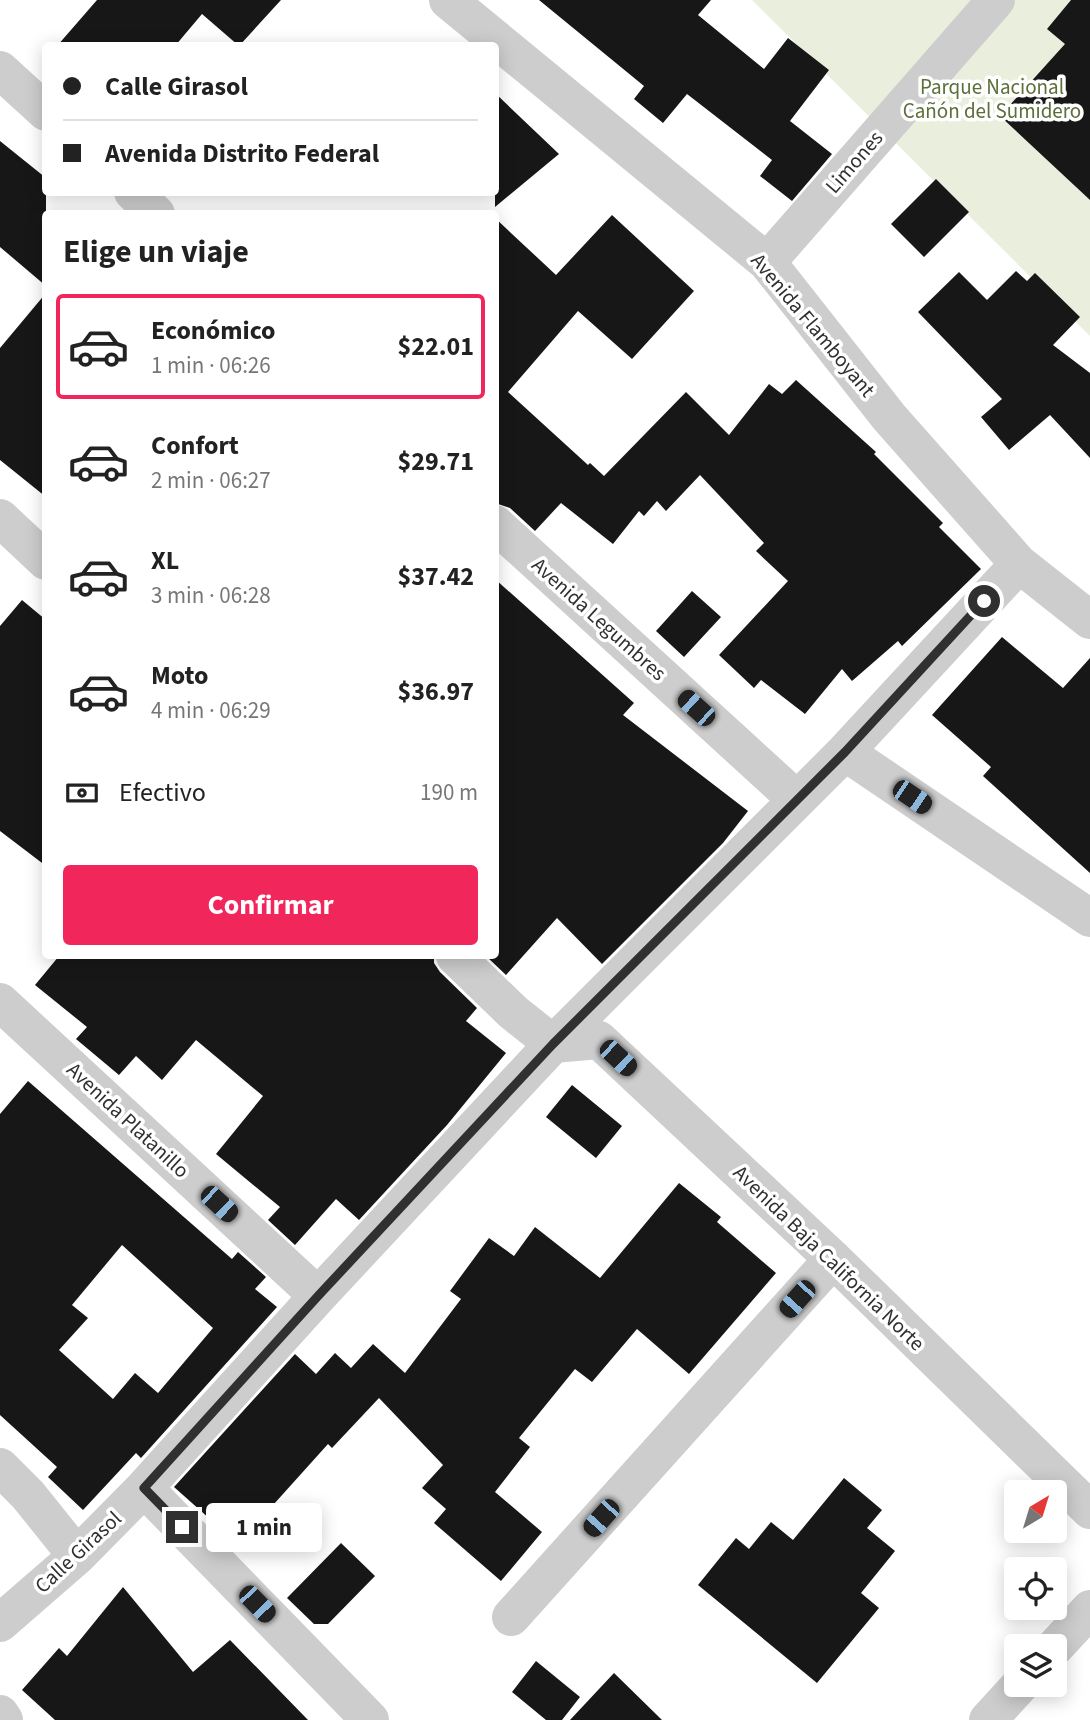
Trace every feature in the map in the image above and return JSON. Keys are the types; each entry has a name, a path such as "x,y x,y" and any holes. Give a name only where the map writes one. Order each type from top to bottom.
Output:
{"street":[{"name":"Avenida Flamboyant","path":"448,0 767,262 889,417 1019,564 1090,620"},
{"name":"Limones","path":"767,262 996,0"},
{"path":"0,69 42,108"},
{"path":"137,196 152,210"},
{"name":"Avenida Legumbres","path":"499,528 796,799"},
{"path":"6,536 42,558"},
{"name":"Calle Girasol","path":"0,1623 77,1556 144,1488 318,1296 553,1044 845,752 1019,564"},
{"path":"845,752 1090,918"},
{"path":"458,959 513,1012 553,1044"},
{"name":"Avenida Platanillo","path":"0,1002 318,1296"},
{"name":"Avenida Baja California Norte","path":"553,1044 599,1040 833,1259 1090,1510"},
{"path":"511,1617 833,1259"},
{"path":"0,1467 28,1494 77,1556"},
{"path":"144,1488 370,1720"},
{"path":"1067,1634 1090,1609"},
{"path":"988,1720 1009,1697"},
{"path":"0,1714 4,1720"}],"green space":[{"name":"Parque Nacional Cañón del Sumidero","path":"752,0 1090,0 1090,336"}],"building":[{"path":"97,0 281,0 243,42 234,42 202,14 178,42 60,42"},
{"path":"539,0 711,0 698,15 764,69 788,38 829,70 790,121 832,154 792,201 760,176 772,160 687,94 663,123 634,99 644,86"},
{"path":"1071,0 1090,0 1090,200 1000,116 1065,44 1047,29"},
{"path":"499,97 559,154 495,207 495,196 499,196"},
{"path":"0,141 42,175 42,196 46,196 46,210 42,210 42,283 0,247"},
{"path":"936,179 969,212 924,257 891,224"},
{"path":"612,215 694,291 632,359 578,311 508,392 588,465 590,463 604,476 686,392 729,435 769,384 782,394 796,380 876,452 874,454 943,523 939,527 981,569 902,646 898,641 852,681 842,669 805,714 761,680 754,688 719,655 788,581 756,551 764,543 700,475 666,511 657,501 644,516 639,511 613,544 561,503 535,531 510,508 499,504 499,222 556,275"},
{"path":"1016,271 1027,281 1035,273 1080,317 1053,345 1090,373 1090,458 1050,415 1009,450 981,417 1002,399 918,312 959,272 987,300"},
{"path":"42,298 42,494 0,460 0,348"},
{"path":"499,583 634,703 623,715 748,811 723,843 602,964 557,918 506,975 489,959 499,959"},
{"path":"692,591 721,617 684,657 656,631"},
{"path":"22,600 42,617 42,863 0,831 0,626"},
{"path":"1002,637 1063,688 1090,658 1090,873 983,776 991,767 932,715"},
{"path":"57,959 434,959 440,972 477,1008 466,1021 506,1053 447,1125 359,1220 336,1199 295,1245 268,1220 280,1207 216,1154 263,1096 196,1040 162,1080 136,1056 119,1075 76,1039 87,1027 35,985"},
{"path":"28,1081 232,1259 238,1252 266,1277 255,1289 277,1307 141,1458 136,1453 83,1510 48,1477 57,1467 0,1415 0,1114","holes":["122,1245 213,1328 158,1393 135,1373 113,1399 59,1350 88,1318 72,1305"]},
{"path":"572,1085 622,1126 596,1158 546,1117"},
{"path":"679,1183 721,1217 717,1222 776,1273 689,1374 637,1329 592,1382 575,1369 519,1438 530,1447 495,1492 542,1532 501,1581 434,1523 446,1509 422,1488 443,1465 379,1398 332,1448 328,1444 238,1544 174,1487 295,1354 316,1374 335,1353 351,1368 373,1344 405,1373 461,1299 450,1291 489,1238 514,1256 535,1227 600,1278"},
{"path":"844,1478 882,1510 867,1528 895,1551 861,1593 879,1608 817,1683 698,1585 736,1538 749,1549 771,1522 793,1540"},
{"path":"341,1543 375,1576 328,1624 314,1624 287,1598"},
{"path":"123,1587 193,1672 230,1640 308,1720 55,1720 22,1690 59,1648 67,1656"},
{"path":"536,1661 580,1697 562,1720 546,1720 512,1692"},
{"path":"614,1673 662,1720 570,1720"}],"route":[{"path":"182,1527 144,1488 318,1296 553,1044 845,752 984,601"}]}
